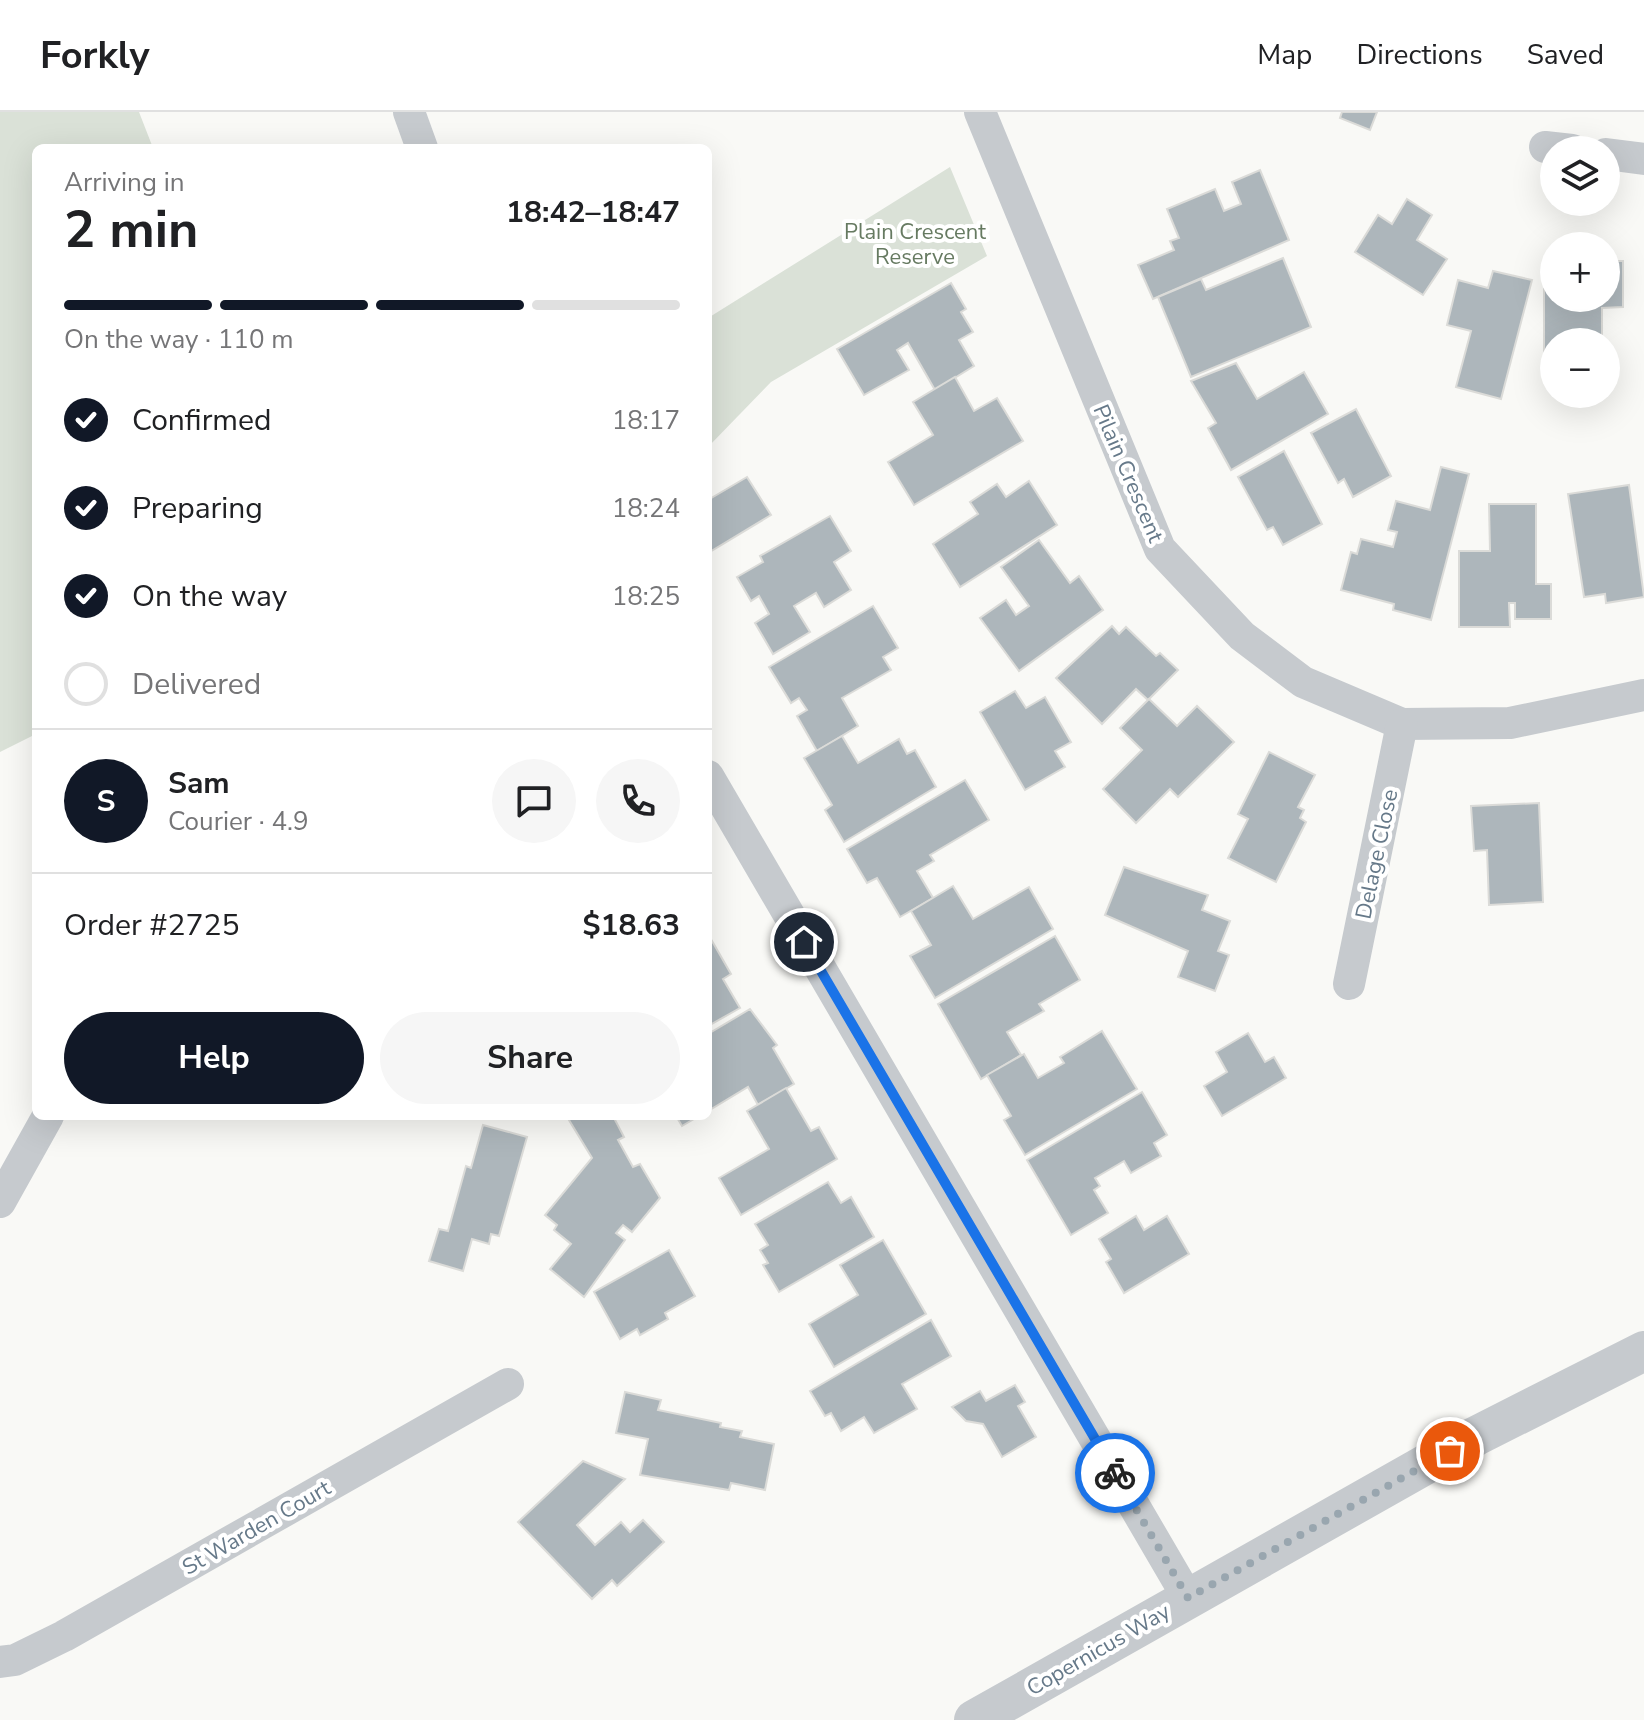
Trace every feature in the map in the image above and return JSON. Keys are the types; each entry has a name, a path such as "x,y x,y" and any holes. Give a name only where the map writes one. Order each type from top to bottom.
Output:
{"street":[{"path":"409,112 421,144"},
{"name":"Pilain Crescent","path":"980,112 1160,549 1242,636 1303,682 1402,724 1510,723 1644,695"},
{"path":"1620,156 1644,159"},
{"name":"Delage Close","path":"1349,984 1402,724"},
{"path":"712,783 1188,1598"},
{"path":"0,1202 46,1120"},
{"name":"Copernicus Way","path":"974,1720 1476,1436 1641,1358"},
{"name":"St Warden Court","path":"0,1662 15,1660 64,1636 508,1384"}],"green space":[{"path":"0,112 139,112 151,144 32,144 32,736 0,752"},
{"name":"Plain Crescent Reserve","path":"950,167 987,256 771,382 712,443 712,316"}],"building":[{"path":"1342,112 1377,112 1370,130 1340,118"},
{"path":"1260,170 1289,240 1153,299 1138,265 1174,250 1170,241 1179,238 1167,209 1215,189 1224,211 1241,204 1232,182"},
{"path":"1407,199 1432,215 1417,240 1447,259 1423,295 1355,252 1378,215 1392,224"},
{"path":"1283,258 1311,327 1191,377 1158,297 1201,279 1206,290"},
{"path":"1620,261 1623,261 1623,307 1620,307"},
{"path":"1493,271 1532,280 1501,399 1456,387 1471,331 1447,325 1458,280 1488,288"},
{"path":"951,283 966,309 961,312 973,332 959,340 974,366 935,390 908,343 897,350 909,370 864,395 837,349"},
{"path":"1544,312 1602,312 1602,328 1544,328"},
{"path":"1236,363 1257,399 1304,372 1328,414 1231,470 1208,428 1216,423 1191,381"},
{"path":"955,377 974,411 997,398 1023,441 914,505 888,462 933,435 913,402"},
{"path":"1356,409 1391,476 1353,497 1344,479 1338,483 1311,433"},
{"path":"1284,451 1322,524 1283,545 1273,527 1267,530 1238,477"},
{"path":"1441,467 1469,474 1431,620 1393,610 1394,604 1341,590 1351,552 1357,554 1361,539 1393,547 1397,532 1388,530 1396,501 1430,510"},
{"path":"747,477 771,515 712,551 712,498"},
{"path":"1029,481 1057,525 960,587 933,544 978,514 970,502 997,484 1006,497"},
{"path":"1629,485 1644,597 1606,603 1605,594 1584,597 1568,494"},
{"path":"1489,504 1536,504 1536,584 1551,584 1551,619 1515,619 1515,603 1509,603 1510,627 1459,627 1459,551 1490,551"},
{"path":"830,516 851,551 834,562 851,590 824,607 816,593 794,606 810,632 773,654 755,623 769,614 759,596 751,601 737,577 763,562 760,556"},
{"path":"1039,540 1070,583 1079,576 1103,610 1019,671 980,618 1006,600 1016,615 1029,606 1001,567"},
{"path":"873,606 898,648 883,657 891,670 842,698 858,726 817,751 797,716 807,710 799,698 791,703 769,667"},
{"path":"1112,626 1119,634 1126,627 1156,656 1160,653 1178,670 1148,700 1136,689 1102,724 1056,678"},
{"path":"1015,691 1026,708 1045,697 1071,742 1055,751 1065,767 1025,790 980,712"},
{"path":"1149,699 1177,726 1197,706 1234,742 1178,797 1170,789 1136,823 1103,789 1142,750 1120,728"},
{"path":"842,736 858,763 899,739 907,754 915,750 936,787 844,842 825,810 832,805 804,758"},
{"path":"1269,752 1315,775 1298,807 1304,810 1300,818 1306,822 1276,882 1228,858 1248,819 1238,814"},
{"path":"965,780 989,820 930,855 934,861 917,871 933,898 900,917 877,878 867,883 847,849"},
{"path":"1539,803 1543,902 1489,905 1487,850 1474,851 1471,806"},
{"path":"1124,867 1208,895 1202,910 1230,921 1218,951 1229,955 1215,991 1178,977 1188,951 1105,915"},
{"path":"953,886 973,919 1029,887 1053,929 935,998 910,956 931,945 911,911"},
{"path":"1055,936 1080,980 1039,1004 1044,1011 1007,1032 1021,1055 981,1079 938,1004"},
{"path":"712,941 731,974 723,979 740,1008 712,1024"},
{"path":"750,1009 777,1045 773,1048 794,1084 758,1105 748,1087 712,1109 712,1032"},
{"path":"1102,1031 1137,1089 1025,1155 1004,1120 1011,1116 987,1075 1024,1054 1038,1078 1064,1063 1060,1057"},
{"path":"1248,1033 1265,1062 1274,1057 1286,1078 1222,1116 1204,1086 1227,1072 1216,1052"},
{"path":"786,1088 811,1131 819,1127 837,1159 741,1215 719,1178 769,1149 747,1111"},
{"path":"1142,1092 1167,1135 1154,1143 1161,1156 1131,1173 1124,1161 1095,1178 1100,1186 1094,1190 1108,1213 1071,1235 1027,1160"},
{"path":"569,1120 615,1120 624,1137 618,1140 633,1167 640,1164 660,1198 632,1232 623,1225 616,1233 625,1240 584,1297 550,1269 571,1244 554,1230 557,1225 545,1215 592,1158"},
{"path":"678,1120 692,1120 682,1126"},
{"path":"483,1125 527,1137 499,1236 491,1234 489,1244 472,1239 463,1271 429,1261 439,1229 448,1231 466,1166 471,1168"},
{"path":"828,1182 841,1203 851,1197 874,1237 779,1292 763,1265 768,1263 760,1250 768,1245 755,1224"},
{"path":"1136,1216 1144,1230 1167,1216 1189,1254 1124,1293 1106,1262 1111,1259 1099,1239"},
{"path":"883,1240 926,1314 834,1367 809,1324 858,1295 840,1265"},
{"path":"669,1250 695,1296 665,1313 668,1319 640,1335 637,1329 620,1339 594,1292"},
{"path":"931,1320 951,1356 902,1384 917,1409 874,1433 864,1417 841,1431 831,1413 825,1416 810,1391"},
{"path":"1015,1385 1025,1402 1018,1406 1036,1437 1002,1457 983,1424 966,1421 952,1407 980,1391 986,1401"},
{"path":"625,1392 661,1400 658,1410 721,1423 720,1427 742,1431 740,1437 774,1444 765,1490 731,1483 729,1490 640,1475 648,1439 616,1433"},
{"path":"583,1461 625,1479 577,1525 595,1545 621,1522 630,1532 643,1520 664,1542 617,1586 612,1580 592,1599 518,1522"}],"way so far":[{"path":"1115,1473 1188,1598 1450,1451"}],"route":[{"path":"804,942 1115,1473"}]}
